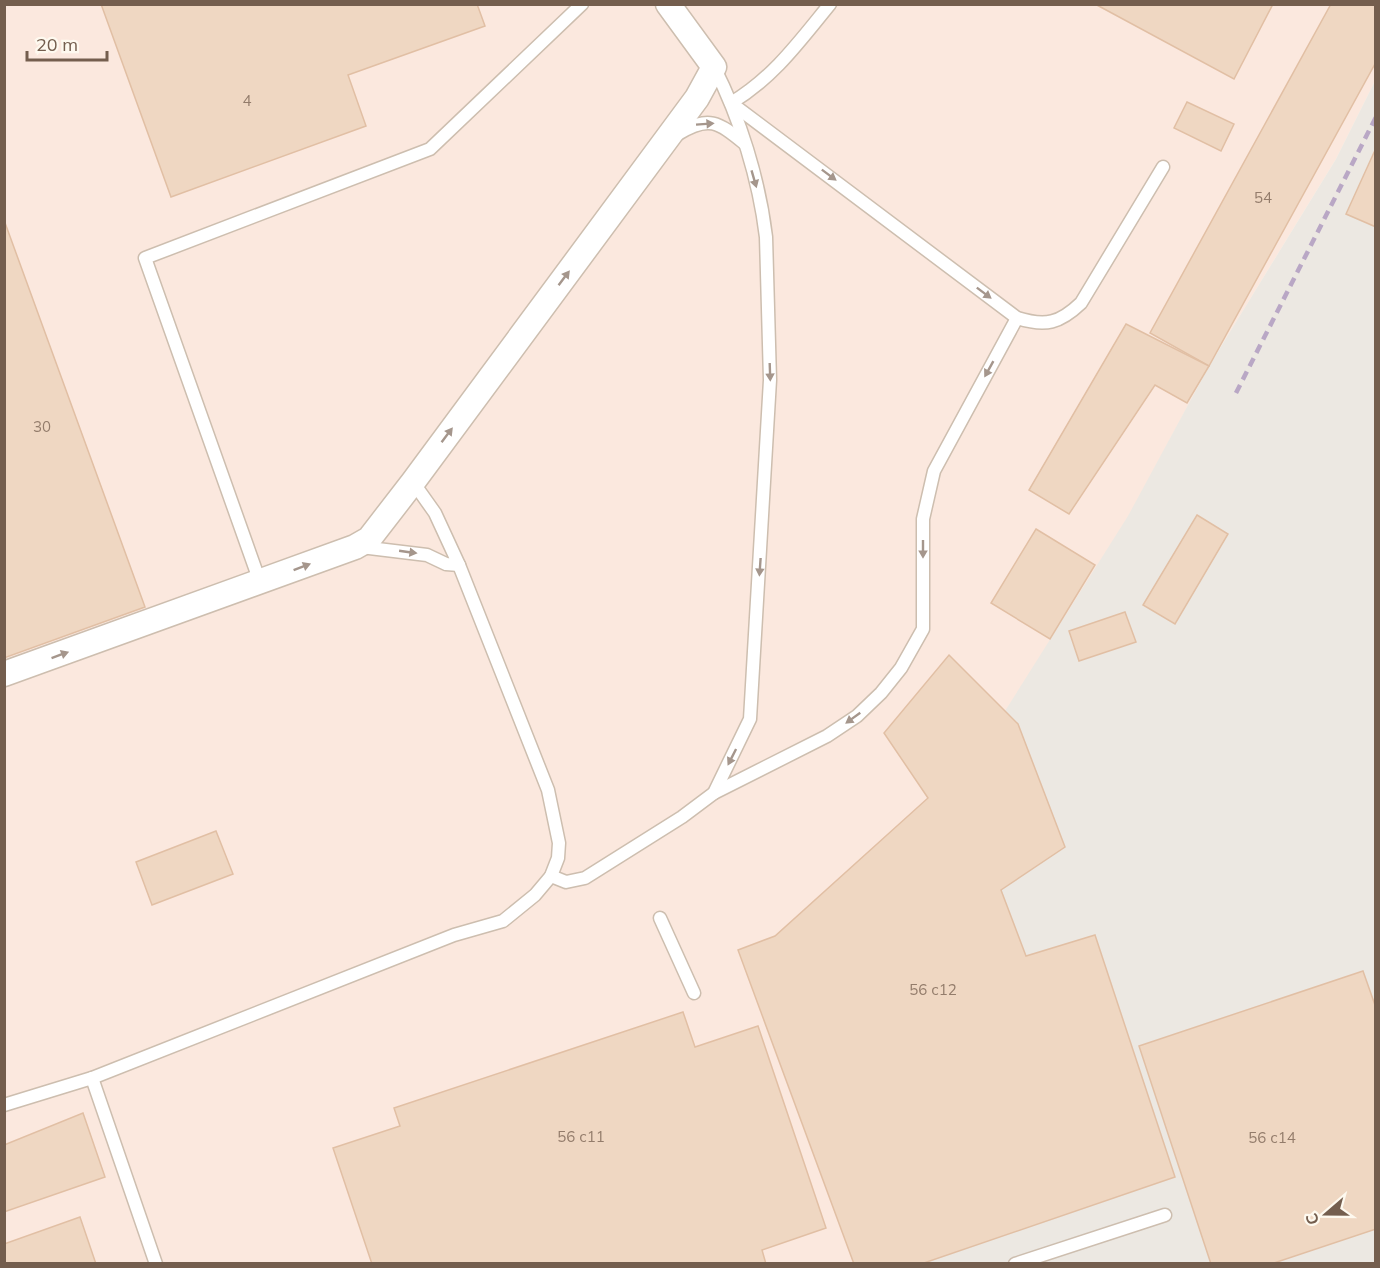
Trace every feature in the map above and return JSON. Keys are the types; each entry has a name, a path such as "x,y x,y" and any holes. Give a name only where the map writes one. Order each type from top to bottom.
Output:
{"street":[{"path":"4,674 355,547 369,539 697,98 714,67 668,4"}],"lane":[{"path":"260,582 145,258 430,149 582,4"},
{"path":"731,103 756,88 775,71 830,4"},
{"path":"714,67 731,103 764,214 770,380 752,707 744,733 714,793"},
{"path":"731,103 1017,318 1045,324 1065,318 1081,303 1163,167"},
{"path":"664,142 698,123 709,122 728,130 744,144"},
{"path":"551,876 566,882 585,878 682,817 714,793 827,736 856,716 881,693 901,668 923,628 923,519 934,471 1017,318"},
{"path":"4,1105 92,1078 454,935 503,921 535,895 551,876 558,858 559,843 553,805 526,729 459,565 435,513 413,482"},
{"path":"355,547 427,555 446,564 459,565"},
{"path":"660,918 694,993"},
{"path":"92,1078 156,1263"},
{"path":"1015,1263 1165,1215"}],"shaded area":[{"path":"5,5 1375,5 1375,81 1336,159 1209,366 1018,724 1095,935 1175,1177 921,1263 5,1264"},
{"path":"1375,81 1375,1263 921,1264 1175,1177 1095,935 1026,956 1001,890 1018,724 1005,711 1128,516 1209,366 1336,159"}],"building":[{"path":"101,4 477,4 485,26 348,75 366,126 171,197"},
{"path":"1095,4 1273,4 1234,79"},
{"path":"1331,4 1376,4 1376,62 1209,366 1150,333"},
{"path":"1187,102 1234,124 1221,151 1174,128"},
{"path":"1376,148 1376,227 1346,214"},
{"path":"4,220 145,607 4,658"},
{"path":"1126,324 1209,366 1187,403 1155,385 1069,514 1029,490"},
{"path":"1197,515 1228,534 1175,624 1143,605"},
{"path":"1036,529 1095,565 1050,639 991,603"},
{"path":"1125,612 1136,642 1079,661 1069,631"},
{"path":"949,655 1018,724 1065,847 1001,890 1026,956 1095,935 1175,1177 921,1264 854,1264 738,950 775,936 928,798 884,733"},
{"path":"216,831 233,874 152,905 136,862"},
{"path":"1363,971 1376,1008 1376,1229 1271,1264 1211,1264 1139,1046"},
{"path":"683,1012 695,1047 758,1026 826,1228 762,1250 766,1264 372,1264 333,1148 400,1126 394,1108"},
{"path":"83,1113 105,1177 4,1212 4,1145"},
{"path":"80,1217 96,1264 4,1264 4,1244"}],"railway":[{"path":"1236,393 1376,117"}]}
